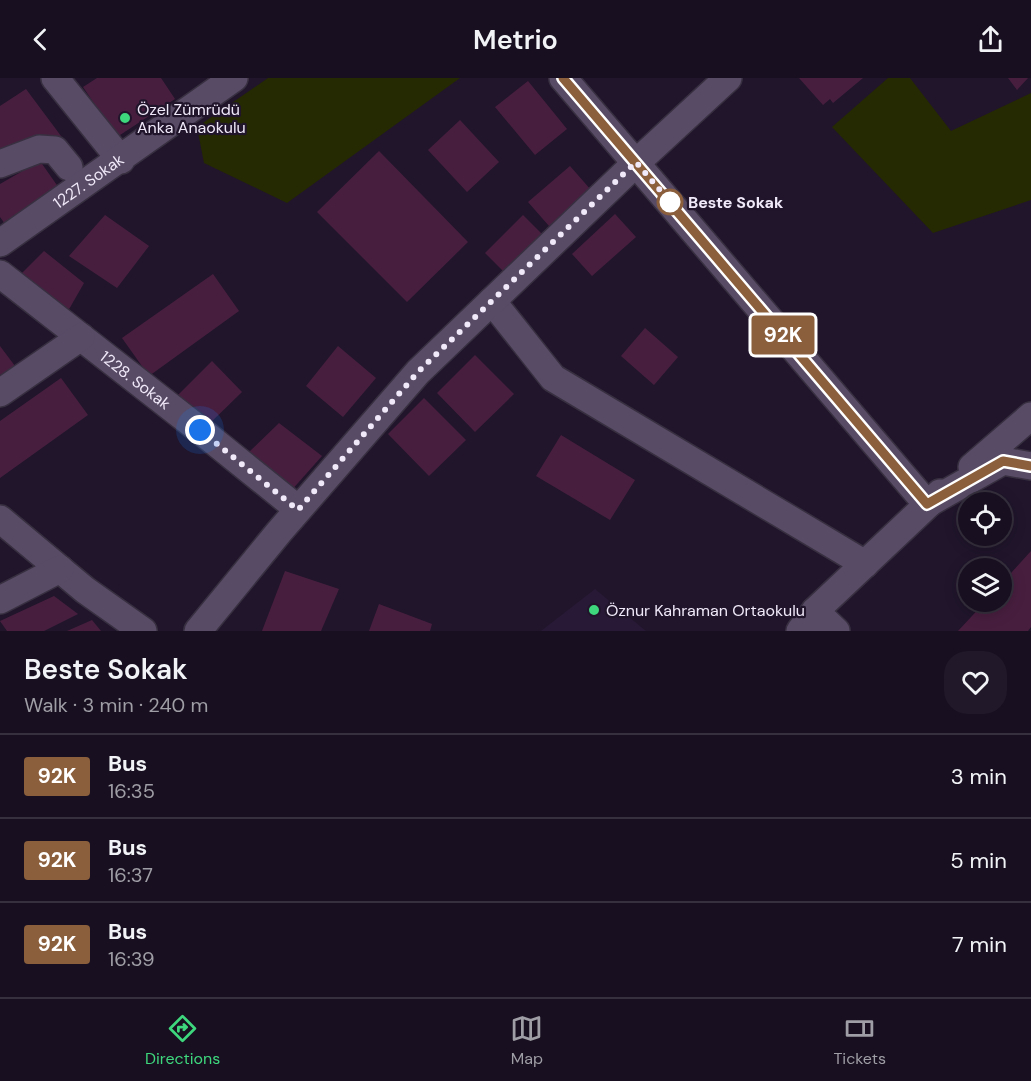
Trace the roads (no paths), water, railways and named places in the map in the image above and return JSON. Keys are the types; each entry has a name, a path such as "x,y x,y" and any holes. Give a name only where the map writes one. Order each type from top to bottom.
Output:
{"street":[{"path":"55,78 121,160"},
{"name":"1227. Sokak","path":"1,241 121,160 234,78"},
{"path":"563,78 927,504"},
{"path":"198,631 298,510 418,372 636,162 728,78"},
{"path":"0,164 39,149 55,150 69,167"},
{"name":"1228. Sokak","path":"0,274 298,510"},
{"path":"492,301 553,378 864,564"},
{"path":"0,393 81,337"},
{"path":"837,631 808,621 927,504 1031,416"},
{"path":"927,504 1003,461 1031,466"},
{"path":"0,519 85,590 143,631"},
{"path":"0,600 60,569"}],"place":[{"name":"Özel Zümrüdü Anka Anaokulu","path":"125,118"},
{"name":"Beste Sokak","path":"670,202"},
{"name":"Öznur Kahraman Ortaokulu","path":"594,610"}]}
